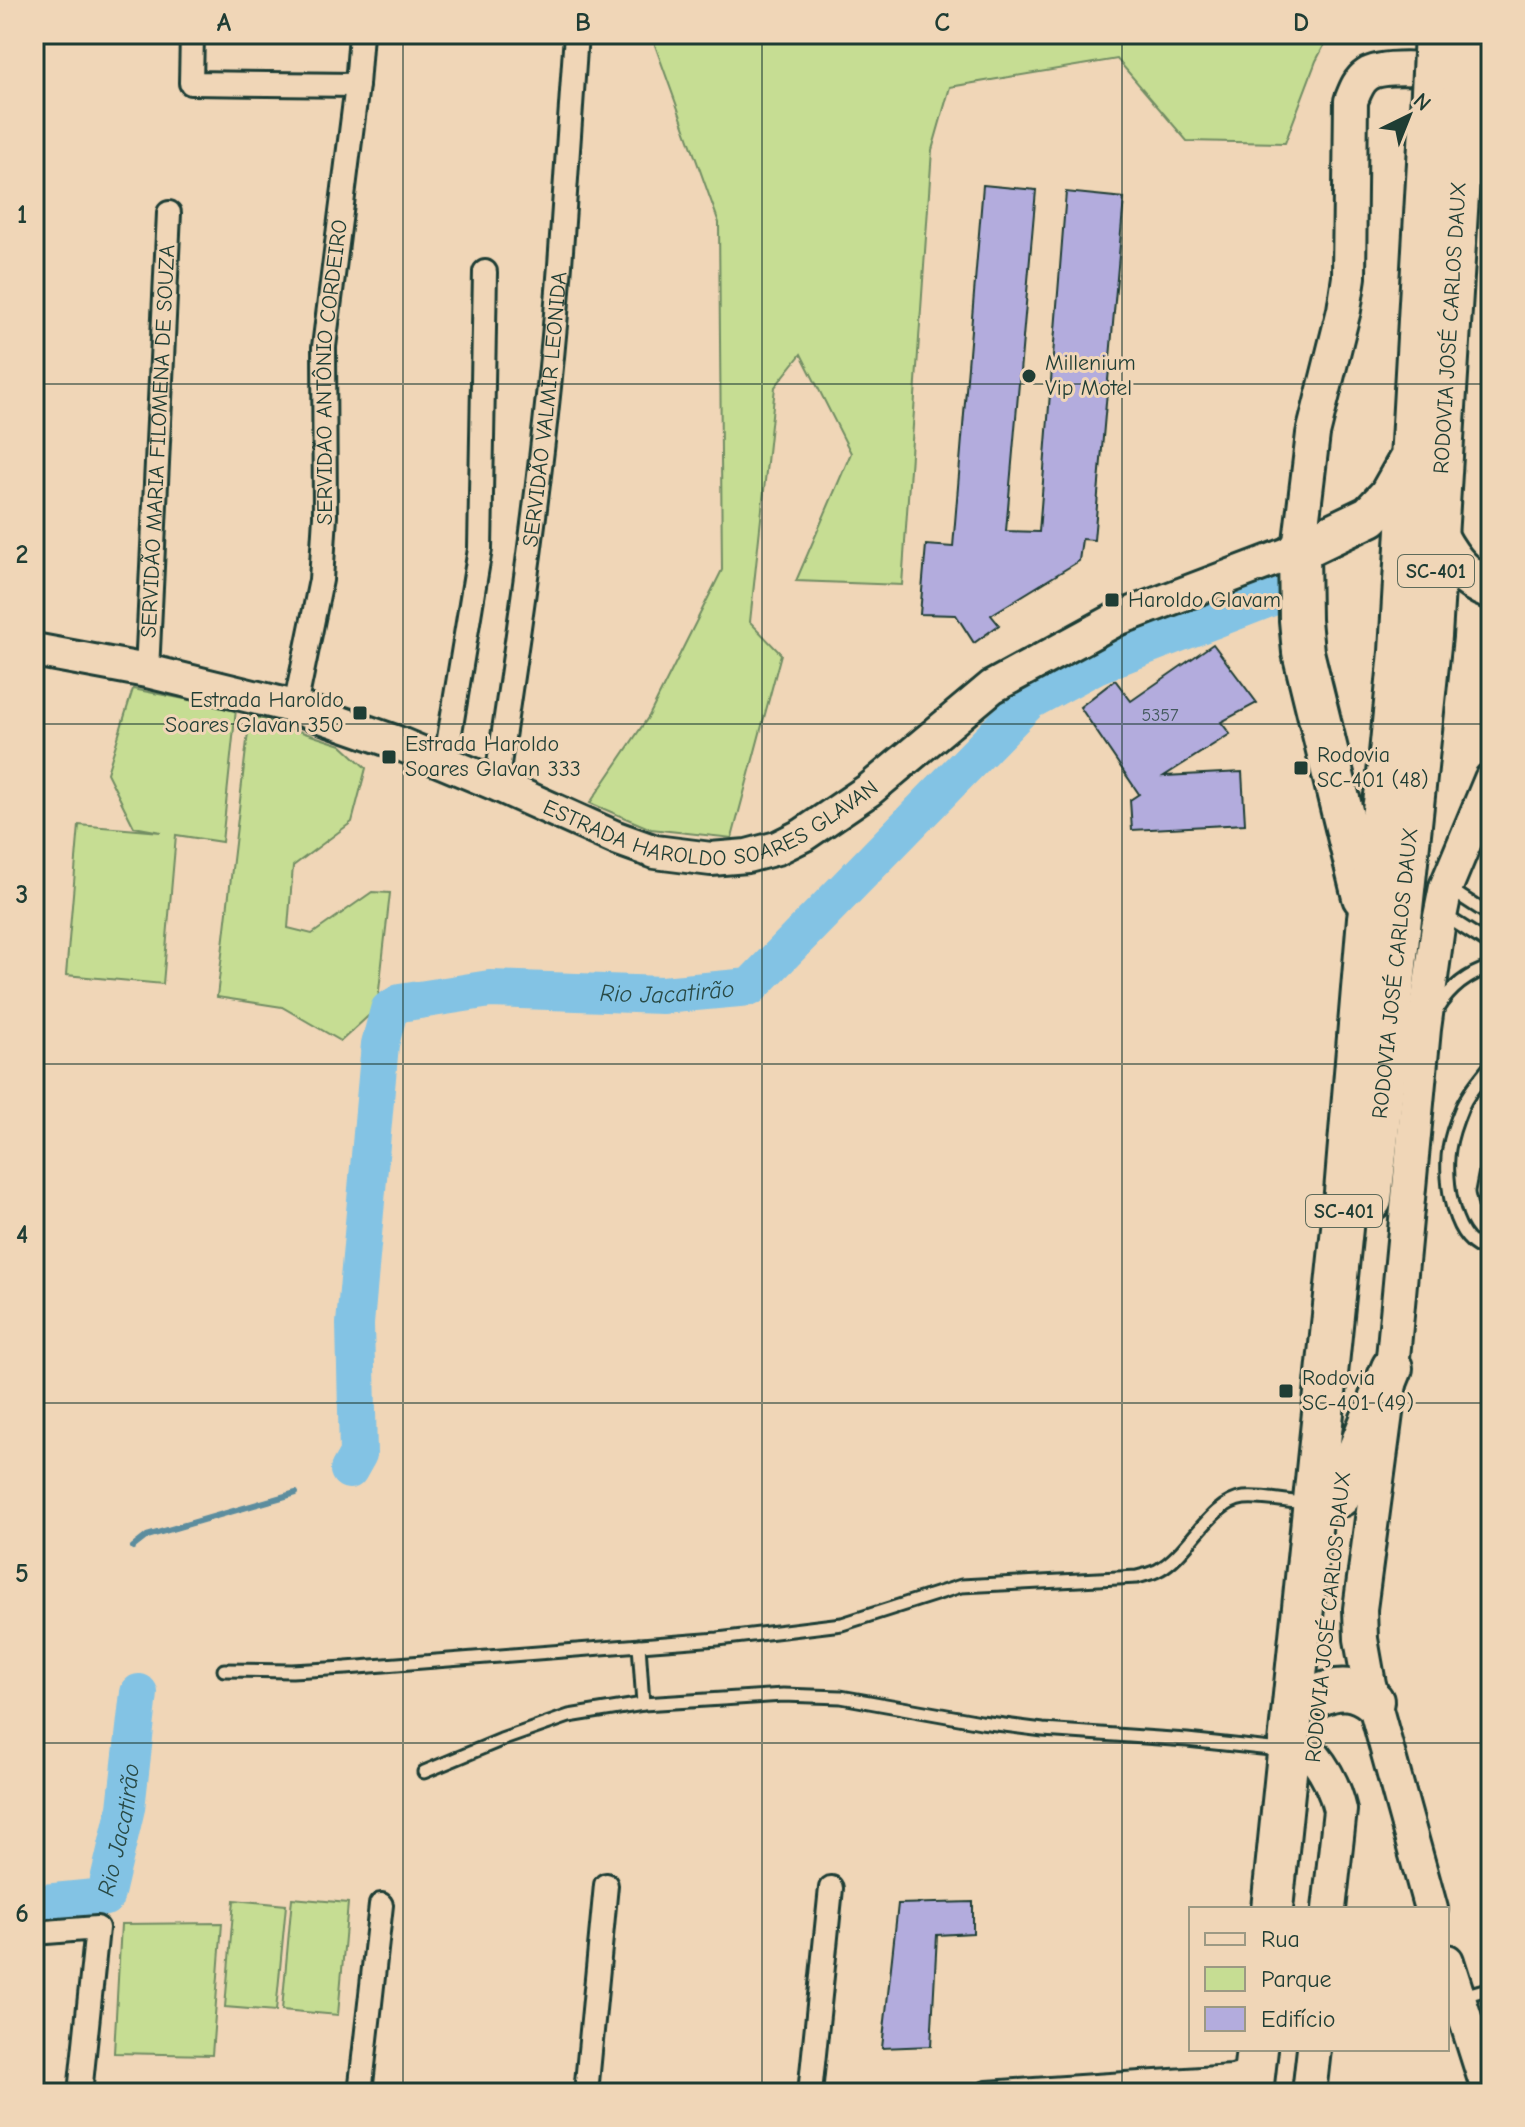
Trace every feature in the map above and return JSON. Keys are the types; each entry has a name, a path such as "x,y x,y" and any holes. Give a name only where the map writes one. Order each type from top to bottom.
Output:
{"highway":[{"name":"RODOVIA JOSÉ CARLOS DAUX","path":"1272,1907 1300,1752 1326,1500 1431,636 1438,538 1447,111 1435,34"},
{"name":"RODOVIA JOSÉ CARLOS DAUX","path":"1298,1907 1300,1752 1320,1695 1326,1500 1342,1228 1368,918 1388,774 1401,637 1412,456 1447,111 1467,34"},
{"path":"1368,918 1303,652 1299,550 1370,516 1389,496 1412,456"},
{"path":"1431,636 1453,607 1480,601 1488,592 1466,577 1449,559 1438,538"},
{"path":"1326,1500 1392,1368"},
{"path":"1320,1695 1342,1688 1364,1694 1373,1701"}],"main road":[{"path":"1299,550 1305,486 1319,407 1344,310 1349,277 1351,101 1356,88 1364,77 1388,67 1491,75"},
{"path":"1305,486 1313,504 1337,533"},
{"name":"ESTRADA HAROLDO SOARES GLAVAN","path":"34,650 147,671 295,707 445,763 616,838 655,852 711,859 747,856 777,848 803,835 869,790 992,687 1117,619 1299,550"},
{"path":"1430,1907 1373,1701 1361,1639 1360,1609 1392,1368 1424,1029 1443,900 1491,779"},
{"path":"1300,1752 1327,1773 1340,1810 1329,1907"},
{"path":"1449,1968 1489,2093"},
{"path":"1309,2093 1314,2051"}],"street":[{"path":"192,34 191,83 357,85"},
{"name":"SERVIDÃO ANTÔNIO CORDEIRO","path":"295,707 321,580 325,516 324,347 361,34"},
{"name":"SERVIDÃO VALMIR LEONIDA","path":"496,784 520,630 545,418 560,266 576,34"},
{"name":"SERVIDÃO MARIA FILOMENA DE SOUZA","path":"147,671 169,213"},
{"path":"445,763 480,549 485,272"},
{"path":"586,2093 606,1885"},
{"path":"810,2093 831,1888"},
{"path":"360,2093 381,1905"},
{"path":"34,1933 97,1928 80,2093"},
{"path":"987,2093 1232,2077 1265,2071"}],"lane":[{"path":"1443,900 1491,916"},
{"path":"1443,900 1491,945"},
{"path":"1424,1029 1448,992 1471,975 1491,967"},
{"path":"1491,1065 1463,1105 1449,1148 1448,1174 1454,1213 1460,1228 1470,1240 1491,1251"},
{"path":"1491,1144 1482,1192 1491,1233"},
{"path":"224,1670 346,1668 718,1639 842,1624 961,1586 1137,1577 1160,1570 1213,1515 1243,1498 1326,1500"},
{"path":"639,1645 643,1704"},
{"path":"424,1772 569,1716 643,1704 783,1695 841,1697 1043,1730 1300,1752"},
{"path":"1458,1997 1491,1988"}],"green space":[{"path":"651,34 1330,34 1316,61 1285,143 1187,141 1117,59 950,87 932,150 902,585 796,581 851,453 801,354 775,387 750,622 781,654 732,838 651,829 590,803 649,716 722,570 719,223"},
{"path":"133,689 236,709 222,842 176,835 163,984 66,975 79,825 161,832 134,827 107,773"},
{"path":"250,715 341,745 366,768 352,822 293,866 288,928 312,934 372,892 390,893 377,1008 341,1041 282,1007 217,997"},
{"path":"292,1898 348,1903 338,2015 282,2010"},
{"path":"234,1900 286,1905 276,2011 225,2007"},
{"path":"222,1923 212,2055 114,2053 121,1924"}],"building":[{"path":"983,185 1036,190 1006,531 1039,532 1066,192 1124,198 1094,540 1082,539 1079,561 991,615 999,625 974,643 956,615 920,614 926,545 953,547"},
{"path":"1213,644 1257,703 1221,722 1230,734 1164,776 1242,772 1245,824 1132,830 1130,800 1139,794 1080,707 1115,680 1131,701"},
{"path":"973,1902 973,1933 937,1935 931,2046 882,2048 898,1904"}],"waterway":[{"name":"Rio Jacatirão","path":"349,1470 358,1454 355,1324 380,1044 389,1010 400,1003 490,989 662,995 750,987 1029,701 1096,665 1272,597"},
{"path":"133,1547 147,1536 296,1493"},
{"name":"Rio Jacatirão","path":"34,1904 105,1897 126,1808 139,1693"}],"place":[{"name":"Millenium Vip Motel","path":"1029,376"},
{"name":"Haroldo Glavam","path":"1112,600"},
{"name":"Estrada Haroldo Soares Glavan 350","path":"360,713"},
{"name":"Estrada Haroldo Soares Glavan 333","path":"389,757"},
{"name":"Rodovia SC-401 (48)","path":"1301,768"},
{"name":"Rodovia SC-401 (49)","path":"1286,1391"}]}
